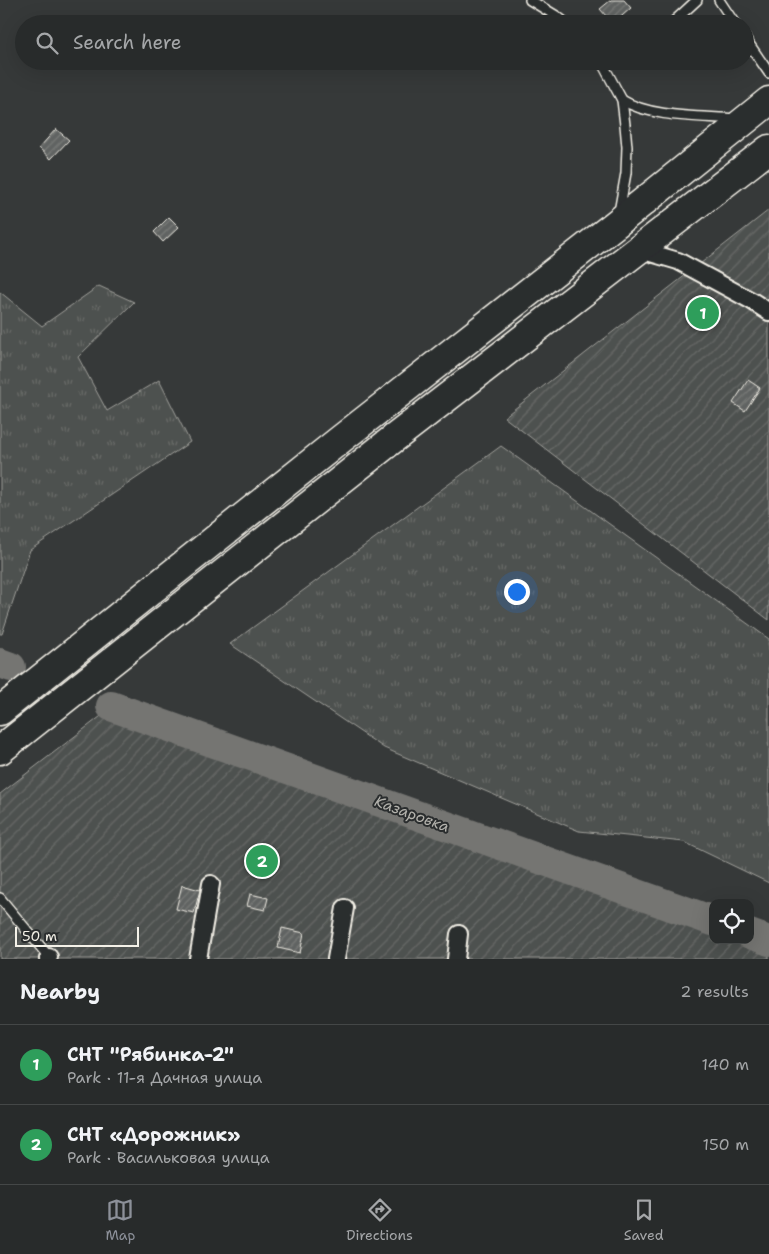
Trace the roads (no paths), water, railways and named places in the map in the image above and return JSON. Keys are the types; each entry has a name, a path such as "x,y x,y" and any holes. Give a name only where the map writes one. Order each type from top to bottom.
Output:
{"highway":[{"path":"0,712 341,439 617,223 769,101"},
{"path":"0,750 637,249 769,149"}],"street":[{"path":"637,249 678,261 769,312"},
{"path":"198,959 211,884"},
{"path":"336,959 345,908"},
{"path":"456,959 459,934"}],"lane":[{"path":"530,0 555,15"},
{"path":"681,15 697,0"},
{"path":"719,0 729,15"},
{"path":"754,52 769,74"},
{"path":"606,70 622,100 628,147 626,173 617,223"},
{"path":"622,100 633,107 653,112 746,120"},
{"path":"0,898 48,958"}],"waterway":[{"name":"Казаровка","path":"0,663 11,667"},
{"name":"Казаровка","path":"111,706 709,920"},
{"name":"Казаровка","path":"754,935 769,941"}],"place":[{"name":"СНТ \"Рябинка-2\"","path":"703,313"},
{"name":"СНТ «Дорожник»","path":"262,861"}]}
